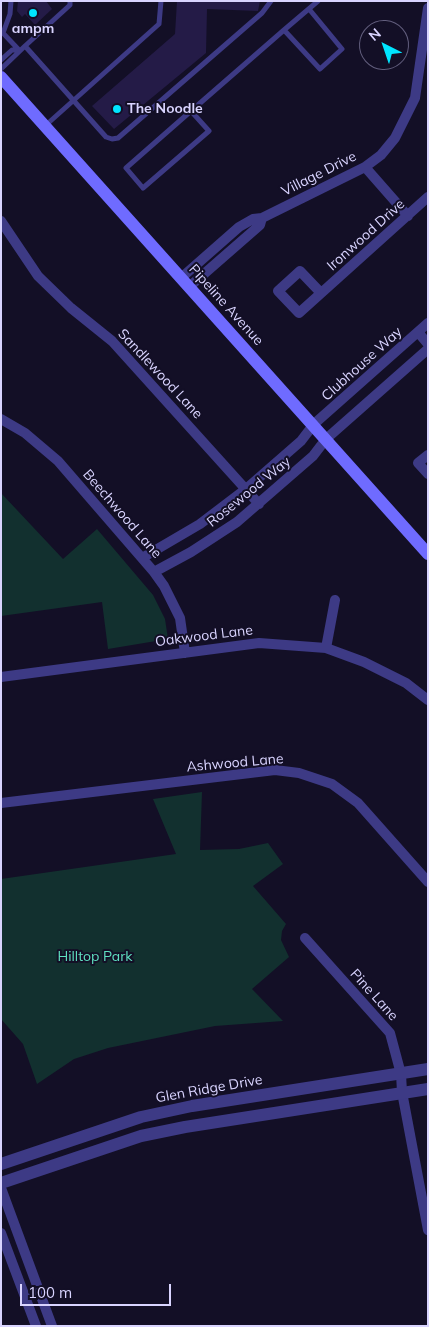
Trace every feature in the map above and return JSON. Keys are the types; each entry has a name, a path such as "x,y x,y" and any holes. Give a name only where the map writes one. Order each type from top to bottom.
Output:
{"main road":[{"name":"Pipeline Avenue","path":"1,77 314,424 428,554"}],"street":[{"name":"Village Drive","path":"185,282 212,251 253,218 262,218 365,167 381,155 395,138 415,98 428,8"},
{"path":"365,167 408,216"},
{"name":"Ironwood Drive","path":"321,292 428,197"},
{"name":"Village Drive","path":"185,282 221,259 260,226 262,218"},
{"name":"Sandlewood Lane","path":"1,220 38,276 71,308 112,341 259,504"},
{"path":"212,251 221,259"},
{"name":"Clubhouse Way","path":"314,424 428,323"},
{"path":"418,332 428,344"},
{"path":"326,439 428,349"},
{"name":"Beechwood Lane","path":"1,418 25,432 58,461 154,572 164,586 180,618 185,653"},
{"name":"Rosewood Way","path":"142,558 200,524 246,489 300,441 314,424"},
{"name":"Rosewood Way","path":"154,572 213,539 259,504 314,456 326,439"},
{"path":"428,455 418,463 428,474"},
{"path":"326,648 334,600"},
{"name":"Oakwood Lane","path":"1,677 259,643 326,648 364,662 406,682 428,700"},
{"name":"Ashwood Lane","path":"1,803 275,770 299,773 332,784 358,803 428,882"},
{"name":"Pine Lane","path":"305,938 390,1032 401,1074 402,1092 426,1209 428,1230"},
{"name":"Glen Ridge Drive","path":"1,1164 141,1116 192,1106 428,1069"},
{"path":"1,1183 141,1136 185,1127 428,1089"},
{"path":"1,1188 52,1326"},
{"path":"1,1233 36,1326"}],"lane":[{"path":"11,1 10,14 2,32 19,50"},
{"path":"45,126 159,24 161,1"},
{"path":"25,46 106,138 112,140 118,138 262,13 271,1"},
{"path":"192,111 209,131 143,188 126,168 318,1"},
{"path":"1,69 69,3"},
{"path":"284,30 320,68 325,64 342,49 309,9"},
{"path":"1,60 12,50 19,50"}],"green space":[{"path":"1,493 63,559 97,529 153,595 165,619 168,639 108,649 102,602 1,616"},
{"name":"Hilltop Park","path":"202,792 200,850 239,849 268,843 283,864 253,886 286,924 282,931 281,940 289,957 252,989 283,1021 215,1026 108,1048 74,1059 37,1084 23,1044 1,1019 1,879 176,854 153,799"}],"building":[{"name":"ampm","path":"18,1 46,1 52,9 35,25 25,14 22,17 17,11"},
{"path":"177,1 260,1 258,11 207,9 206,53 114,129 92,106 175,34"}],"place":[{"name":"ampm","path":"33,13"},
{"name":"The Noodle","path":"117,109"}]}
